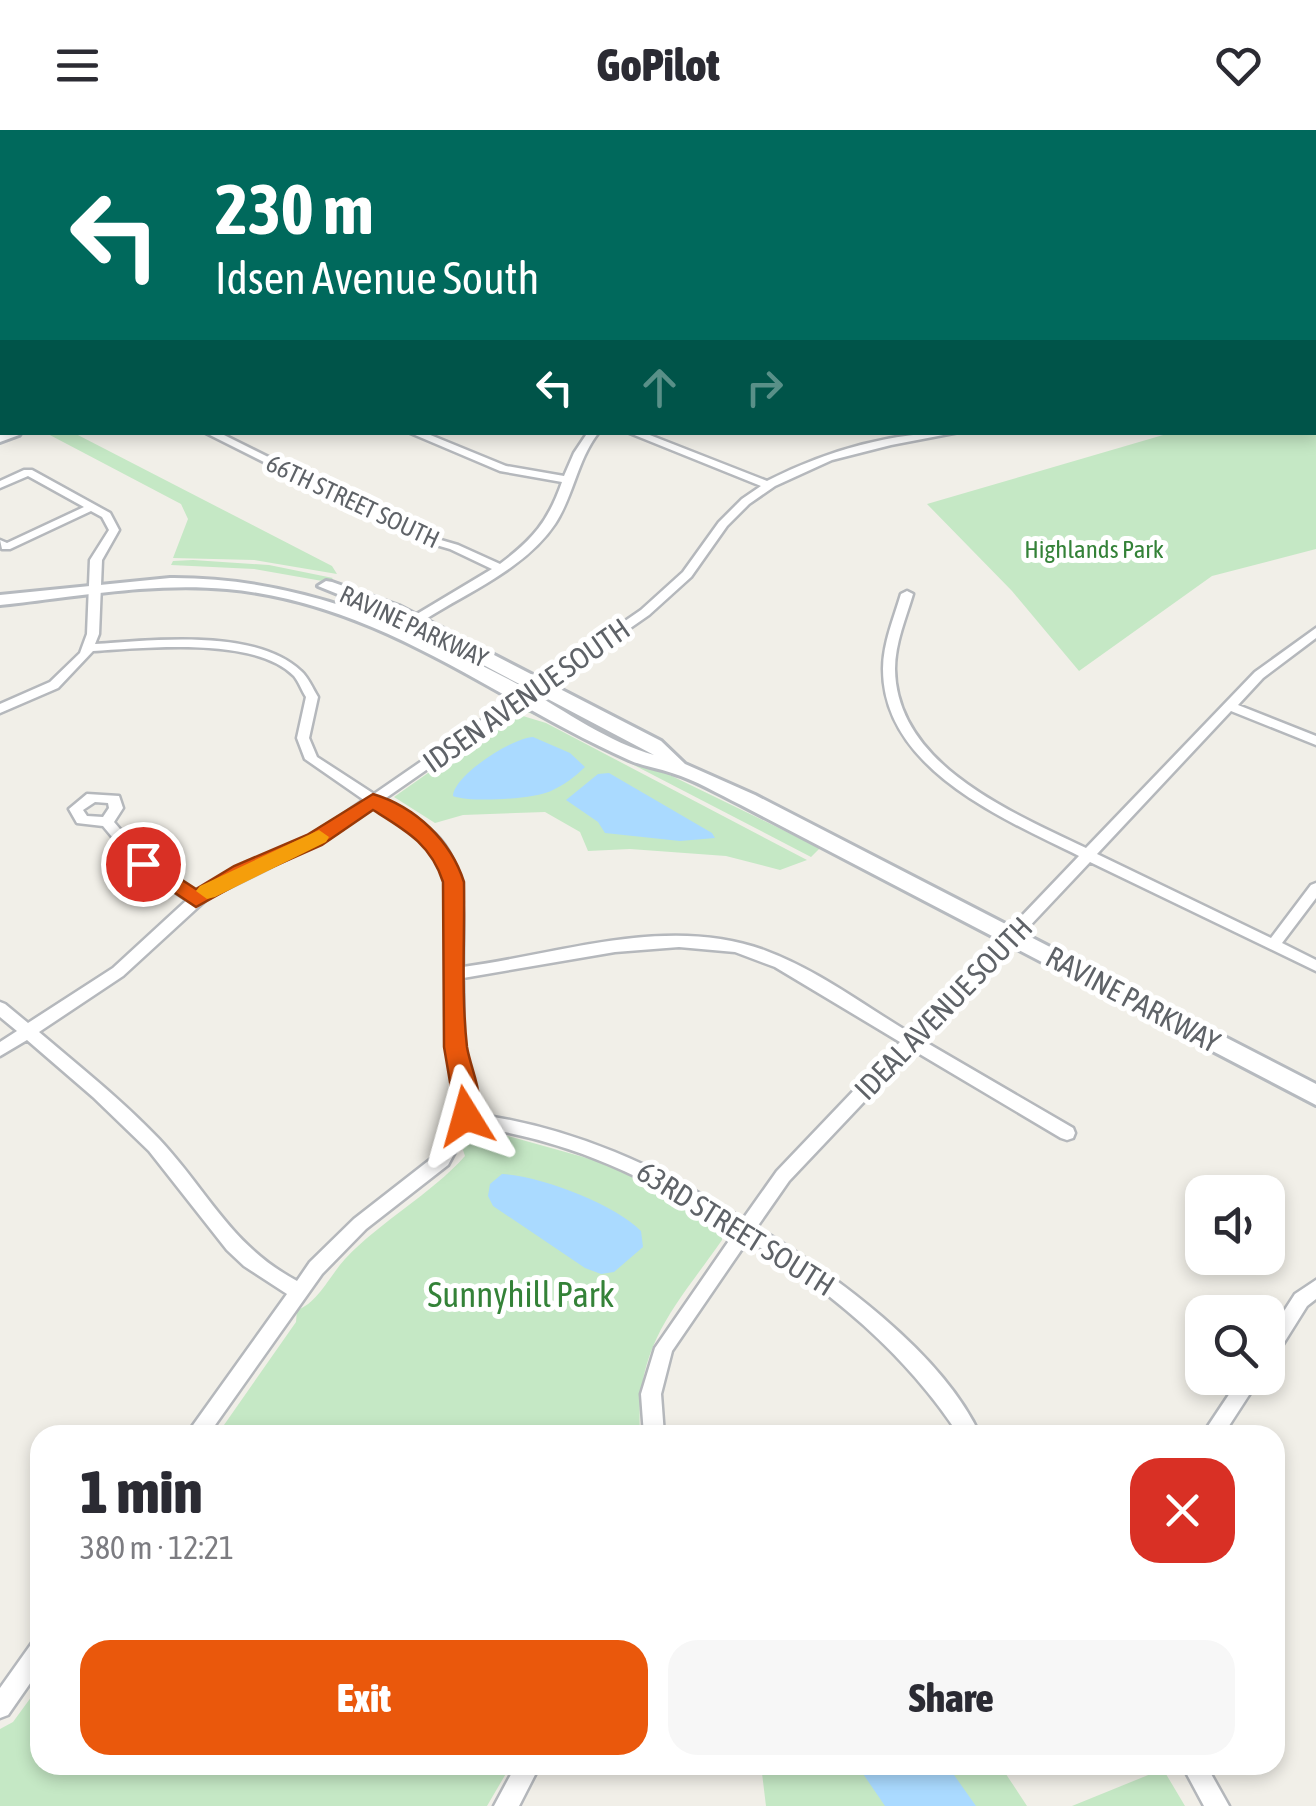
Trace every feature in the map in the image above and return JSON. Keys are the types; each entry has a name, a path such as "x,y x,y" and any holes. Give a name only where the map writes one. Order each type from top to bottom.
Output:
{"street":[{"name":"66TH STREET SOUTH","path":"216,435 423,538 498,567"},
{"path":"420,435 493,466 566,480"},
{"path":"405,626 530,546 548,526 562,499 566,480 592,435"},
{"path":"640,435 767,485"},
{"name":"IDSEN AVENUE SOUTH","path":"0,1050 125,966 196,899 242,872 314,840 667,596 701,558 722,524 767,485 835,455 938,435"},
{"path":"0,485 28,472 108,517 114,530 96,559 94,634 89,648 77,666 54,685 0,710"},
{"path":"0,544 6,547 92,507"},
{"name":"RAVINE PARKWAY","path":"0,600 95,582"},
{"name":"RAVINE PARKWAY","path":"0,588 95,582 259,587 326,601 405,626 532,692 654,745 682,769 1316,1095"},
{"path":"907,594 888,672 898,712 933,761 969,793 1088,856 1316,966"},
{"name":"IDEAL AVENUE SOUTH","path":"654,1425 652,1387 664,1348 792,1165 1272,662 1316,632"},
{"path":"89,648 205,644 245,650 283,662 301,676 311,694 311,712 303,736 310,759 425,833 449,863 454,882 456,1047 467,1098 465,1119 442,1160 360,1224 298,1291 203,1425"},
{"path":"1229,706 1316,741"},
{"path":"107,822 140,862 196,899"},
{"path":"1273,945 1316,888"},
{"path":"455,974 507,968 585,950 680,942 728,945 782,964 1067,1133"},
{"path":"0,1008 154,1146 237,1252 298,1291"},
{"name":"63RD STREET SOUTH","path":"465,1119 543,1134 619,1157 745,1229 837,1289 888,1331 938,1386 963,1425"},
{"path":"1285,1325 1301,1300 1316,1288"},
{"path":"1219,1425 1239,1395"},
{"path":"0,1707 30,1665"},
{"path":"506,1806 523,1775"},
{"path":"1198,1775 1217,1806"}],"green space":[{"path":"50,435 78,435 332,566 337,574 254,560 173,558 188,519 181,504"},
{"name":"Highlands Park","path":"1163,435 1316,435 1316,549 1212,576 1079,671 1012,591 927,504"},
{"path":"173,561 269,565 333,578 328,582 254,569 171,565"},
{"path":"520,709 534,709 820,848 811,857"},
{"path":"513,713 546,723 807,860 780,870 726,856 630,849 588,851 580,832 545,812 463,815 435,823 394,797"},
{"name":"Sunnyhill Park","path":"486,1130 619,1167 722,1229 722,1240 673,1309 651,1352 644,1376 640,1425 224,1425 296,1322 297,1310 317,1295 359,1245 465,1156 463,1150 472,1134"},
{"path":"30,1699 30,1775 505,1775 487,1806 0,1806 0,1729 13,1722"},
{"path":"762,1775 1007,1775 1027,1806 766,1806"},
{"path":"1148,1775 1167,1775 1185,1806 1072,1806"}],"water":[{"path":"533,737 570,753 585,767 543,794 487,800 453,796 473,768 512,744"},
{"path":"609,773 715,838 680,841 605,833 598,822 566,800 598,774"},
{"path":"502,1174 576,1193 614,1211 641,1231 643,1247 614,1272 601,1274 585,1268 493,1206 488,1196 490,1184"},
{"path":"864,1775 954,1775 976,1806 885,1806"}],"slow traffic":[{"path":"207,891 319,837"}],"route":[{"path":"143,864 196,899 242,872 314,840 373,800 425,833 445,856 454,882 456,1047 467,1098 466,1116"}]}
